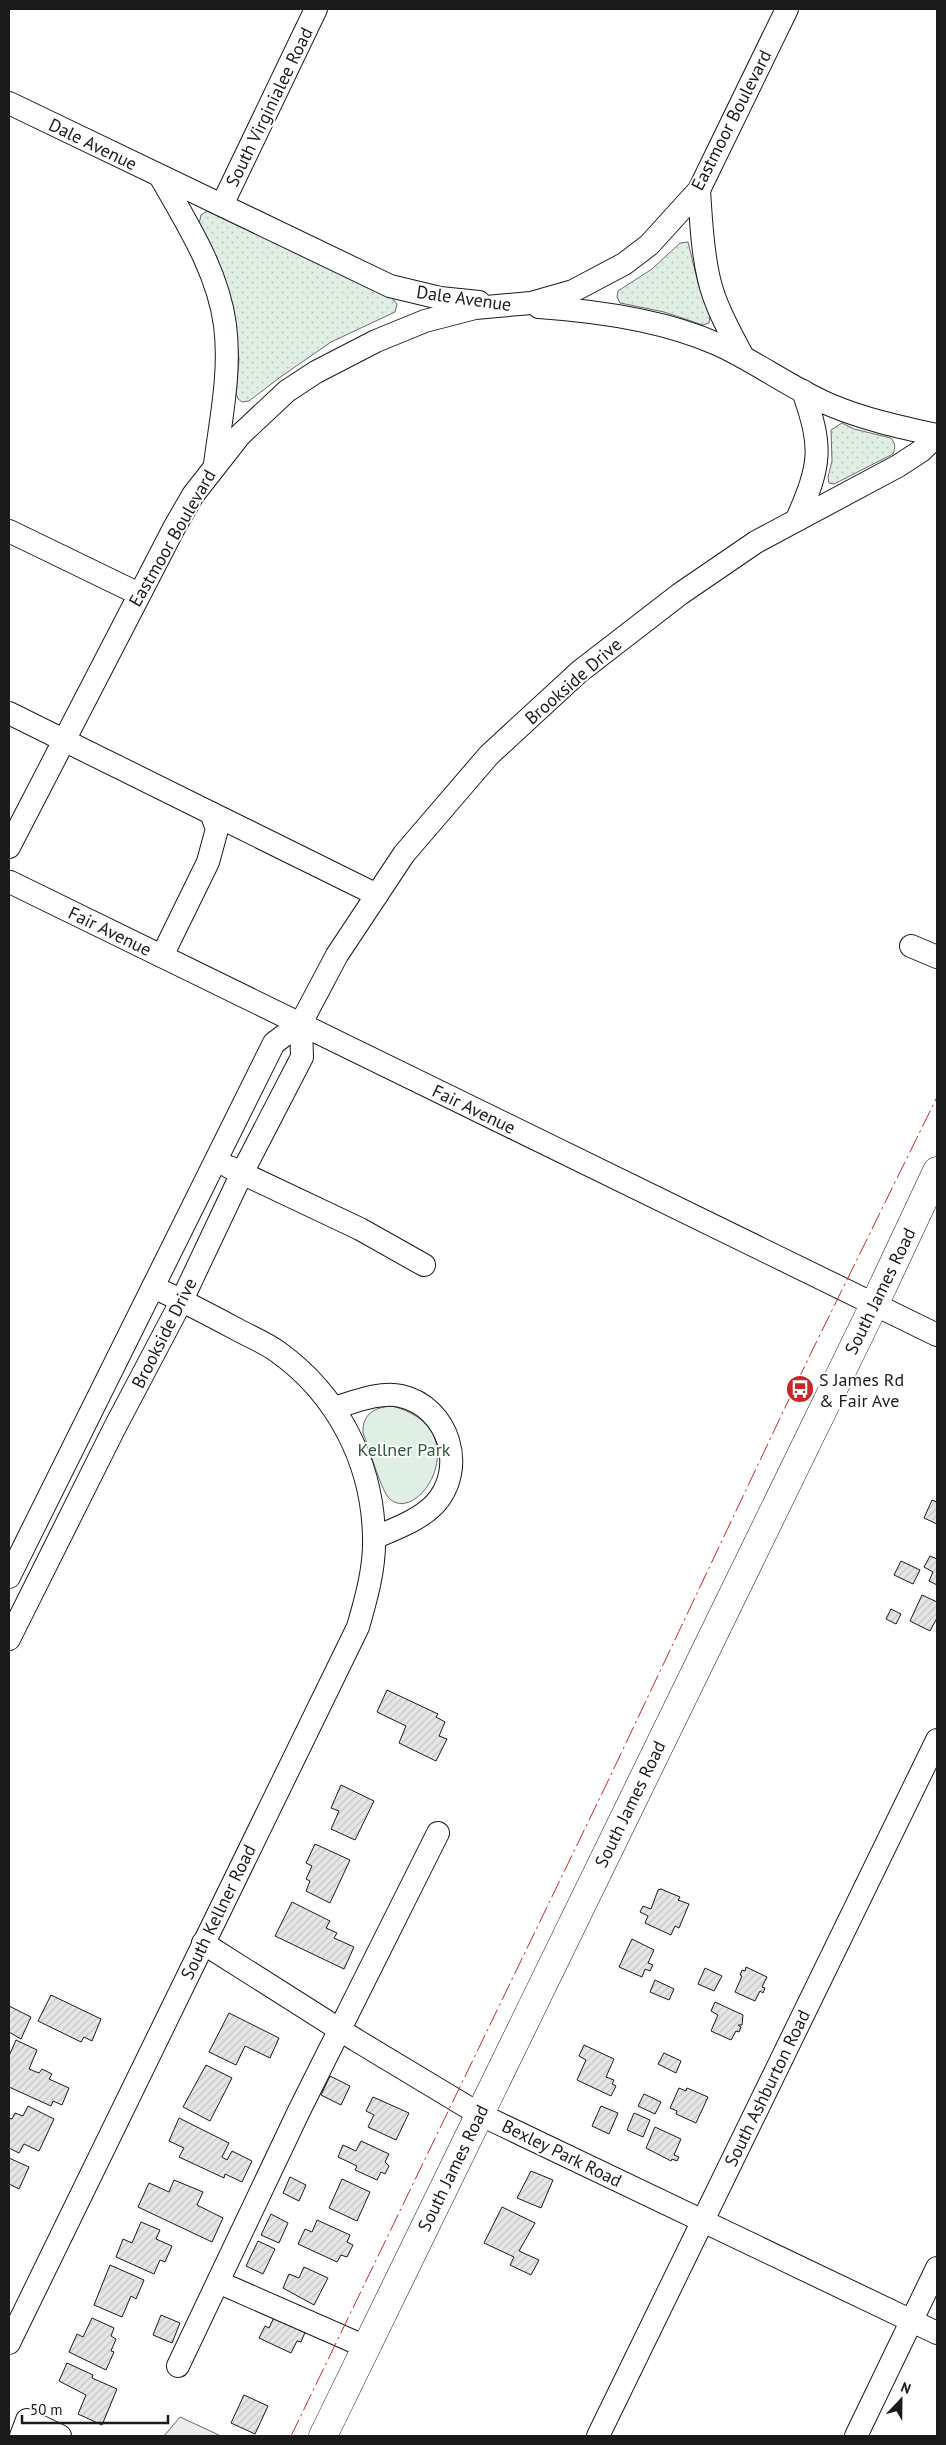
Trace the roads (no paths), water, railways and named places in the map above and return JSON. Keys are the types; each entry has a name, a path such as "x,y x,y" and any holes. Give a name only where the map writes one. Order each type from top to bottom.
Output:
{"main road":[{"name":"South James Road","path":"323,2436 875,1303 937,1171"}],"street":[{"name":"South Virginialee Road","path":"222,205 316,9"},
{"name":"Eastmoor Boulevard","path":"9,847 188,503 215,465 260,414 287,391 316,372 376,341 425,321 475,308 531,302 573,291 624,264 649,245 699,190 787,9"},
{"name":"Dale Avenue","path":"9,103 390,286 440,298 573,310 666,328 716,344 803,391 873,422 937,436"},
{"path":"160,176 186,222 209,269 225,324 227,355 225,387 215,465"},
{"path":"699,190 702,231 709,279 726,324 743,357"},
{"path":"797,519 813,482 818,451 816,426 803,391"},
{"name":"Brookside Drive","path":"9,1577 274,1043 300,1023 337,955 404,854 489,755 579,672 680,594 756,542 898,466 921,451 937,436"},
{"path":"9,531 139,594"},
{"path":"9,713 377,894"},
{"path":"162,956 208,862 217,830 211,813"},
{"name":"Fair Avenue","path":"9,878 162,956 936,1332"},
{"path":"911,946 937,957"},
{"name":"Brookside Drive","path":"9,1639 114,1429 182,1300 242,1173 302,1058 300,1023"},
{"path":"215,1160 360,1229 424,1265"},
{"name":"South Kellner Road","path":"9,2343 203,1942 358,1628 372,1570 374,1538 372,1508 363,1468 347,1430 334,1408 301,1372 277,1352 153,1286"},
{"path":"334,1408 365,1399 400,1396 428,1410 446,1431 452,1463 450,1476 440,1497 420,1517 374,1538"},
{"path":"89,1416 114,1429"},
{"path":"9,1577 33,1589"},
{"name":"South Ashburton Road","path":"598,2436 937,1740"},
{"path":"178,2366 339,2030 438,1832"},
{"name":"Bexley Park Road","path":"203,1942 339,2030 479,2114 937,2334"},
{"path":"856,2436 937,2268"},
{"path":"218,2282 366,2347"},
{"path":"21,2436 28,2420 60,2436"}],"place":[{"name":"S James Rd & Fair Ave","path":"800,1389"}],"park label":[{"name":"Kellner Park","path":"404,1449"}]}
